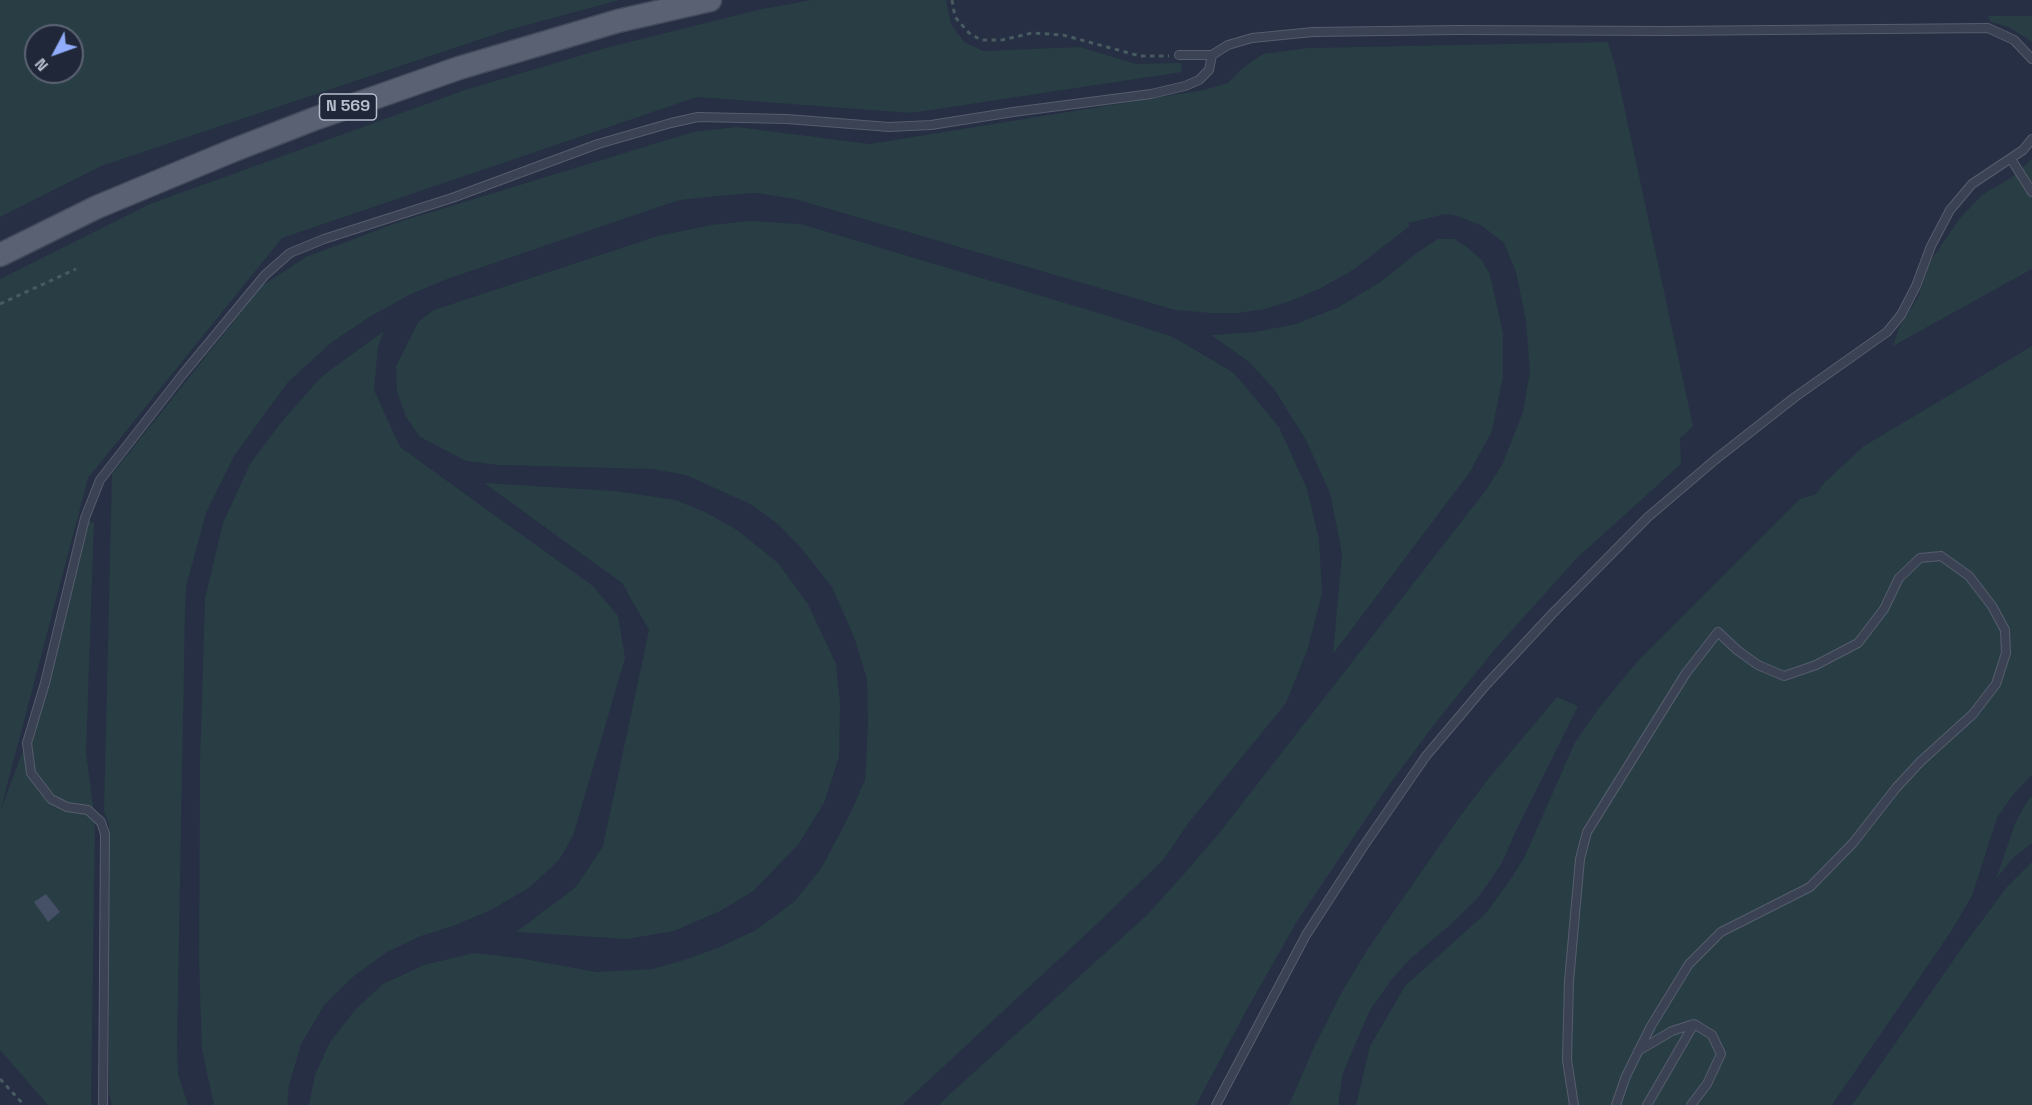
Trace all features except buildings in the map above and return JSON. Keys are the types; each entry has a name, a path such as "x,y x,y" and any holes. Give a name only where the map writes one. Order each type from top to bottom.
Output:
{"main road":[{"name":"N 569","path":"0,255 97,207 314,119 494,57 618,21 710,0"}],"lane":[{"path":"1179,56 1212,55 1228,45 1252,38 1312,32 1988,28 2014,40 2032,59"},
{"path":"103,1105 105,834 102,822 88,810 67,807 51,799 31,773 27,743 45,683 85,518 100,480 183,374 265,275 290,254 324,239 452,198 598,144 671,123 698,117 787,119 889,127 931,125 1151,94 1185,86 1199,80 1209,69 1212,55"},
{"path":"1216,1105 1306,935 1363,847 1433,747 1545,621 1648,517 1716,459 1795,397 1887,332 1901,315 1911,296 1931,246 1950,210 1972,184 2023,150 2032,139"},
{"path":"2011,159 2032,192"},
{"path":"1574,1105 1567,1060 1569,981 1580,859 1587,832 1686,673 1718,632 1758,665 1784,676 1816,665 1858,643 1884,609 1899,578 1920,558 1941,556 1969,576 1992,606 2005,630 2006,653 1996,684 1973,714 1920,762 1896,788 1853,843 1810,887 1721,932 1689,964 1638,1051 1616,1105"},
{"path":"1647,1105 1694,1024"},
{"path":"1638,1051 1671,1031 1694,1024 1712,1035 1721,1054 1707,1084 1691,1105"}],"path":[{"path":"952,0 956,17 969,33 981,40 1002,40 1032,33 1063,34 1140,56 1179,56"},
{"path":"0,304 76,268"},
{"path":"0,1079 24,1105"}],"green space":[{"path":"0,0 619,0 505,31 101,166 0,217"},
{"path":"812,0 946,0 951,24 964,42 983,51 1080,47 1136,64 1181,63 1182,72 911,113 697,97 282,238 88,478 0,812 0,279 150,204 465,90 606,48 762,9"},
{"path":"1988,16 2032,16 2032,42 2009,27 1991,22"},
{"path":"1608,42 1616,69 1693,426 1681,438 1680,436 1681,464 1578,557 1496,648 1433,726 1384,792 1296,923 1196,1105 938,1105 1148,914 1183,875 1220,832 1486,490 1502,465 1523,412 1530,372 1526,321 1516,272 1504,243 1482,226 1458,216 1445,214 1408,223 1410,226 1353,270 1319,289 1290,301 1265,309 1237,313 1212,313 1175,310 795,199 756,193 716,196 679,200 450,278 411,294 371,316 332,342 288,382 234,456 206,513 186,587 185,611 177,1046 178,1074 188,1105 112,1105 109,1093 109,824 104,811 112,474 262,286 306,257 399,222 693,132 737,127 870,144 1204,90 1228,83 1244,67 1263,54 1308,48"},
{"path":"2032,159 2032,269 1893,346 1899,328 1918,297 1931,260 1960,218 1982,195 2012,177"},
{"path":"751,221 801,224 1115,318 1173,337 1234,373 1279,427 1307,489 1319,539 1322,593 1308,648 1286,703 1190,821 1163,860 902,1105 309,1105 315,1075 330,1042 355,1010 383,984 424,965 473,953 519,958 597,972 653,969 687,959 756,930 795,901 822,867 849,816 865,780 868,725 867,679 854,637 832,587 779,525 752,505 686,475 652,469 499,465 466,461 420,437 406,417 397,392 396,367 419,321 434,310 658,236 711,225"},
{"path":"1438,239 1454,239 1467,247 1482,260 1490,275 1503,333 1503,377 1492,431 1470,472 1333,654 1342,554 1330,493 1306,440 1274,389 1249,362 1211,335 1255,332 1296,324 1339,307 1382,281 1415,254"},
{"path":"384,331 378,347 374,390 400,447 593,586 618,616 625,658 573,836 559,860 530,887 491,910 421,936 387,952 354,976 325,1004 301,1044 289,1085 287,1105 214,1105 202,1050 199,961 200,762 205,598 223,523 250,464 279,425 321,377"},
{"path":"2032,346 2032,775 2012,796 1997,818 1972,896 1950,933 1832,1105 1356,1105 1370,1046 1405,986 1487,912 1510,880 1525,856 1575,742 1599,708 1637,662 1800,499 1816,494 1825,482 1864,446"},
{"path":"484,483 615,491 676,500 707,513 737,530 778,563 808,604 836,664 840,703 839,757 824,803 798,845 752,892 720,911 674,931 627,939 516,932 576,887 603,846 649,630 622,583"},
{"path":"89,521 94,523 86,752 95,822 91,1105 48,1105 0,1050 0,812 20,758 34,730 56,655"},
{"path":"1557,697 1578,706 1503,861 1492,878 1478,898 1409,960 1370,1010 1343,1073 1338,1105 1289,1105 1314,1047 1343,990 1369,947 1458,819"},
{"path":"2032,796 2032,843 2012,859 1996,879 2016,821"},
{"path":"2032,862 2032,1105 1852,1105 2006,888"}]}
